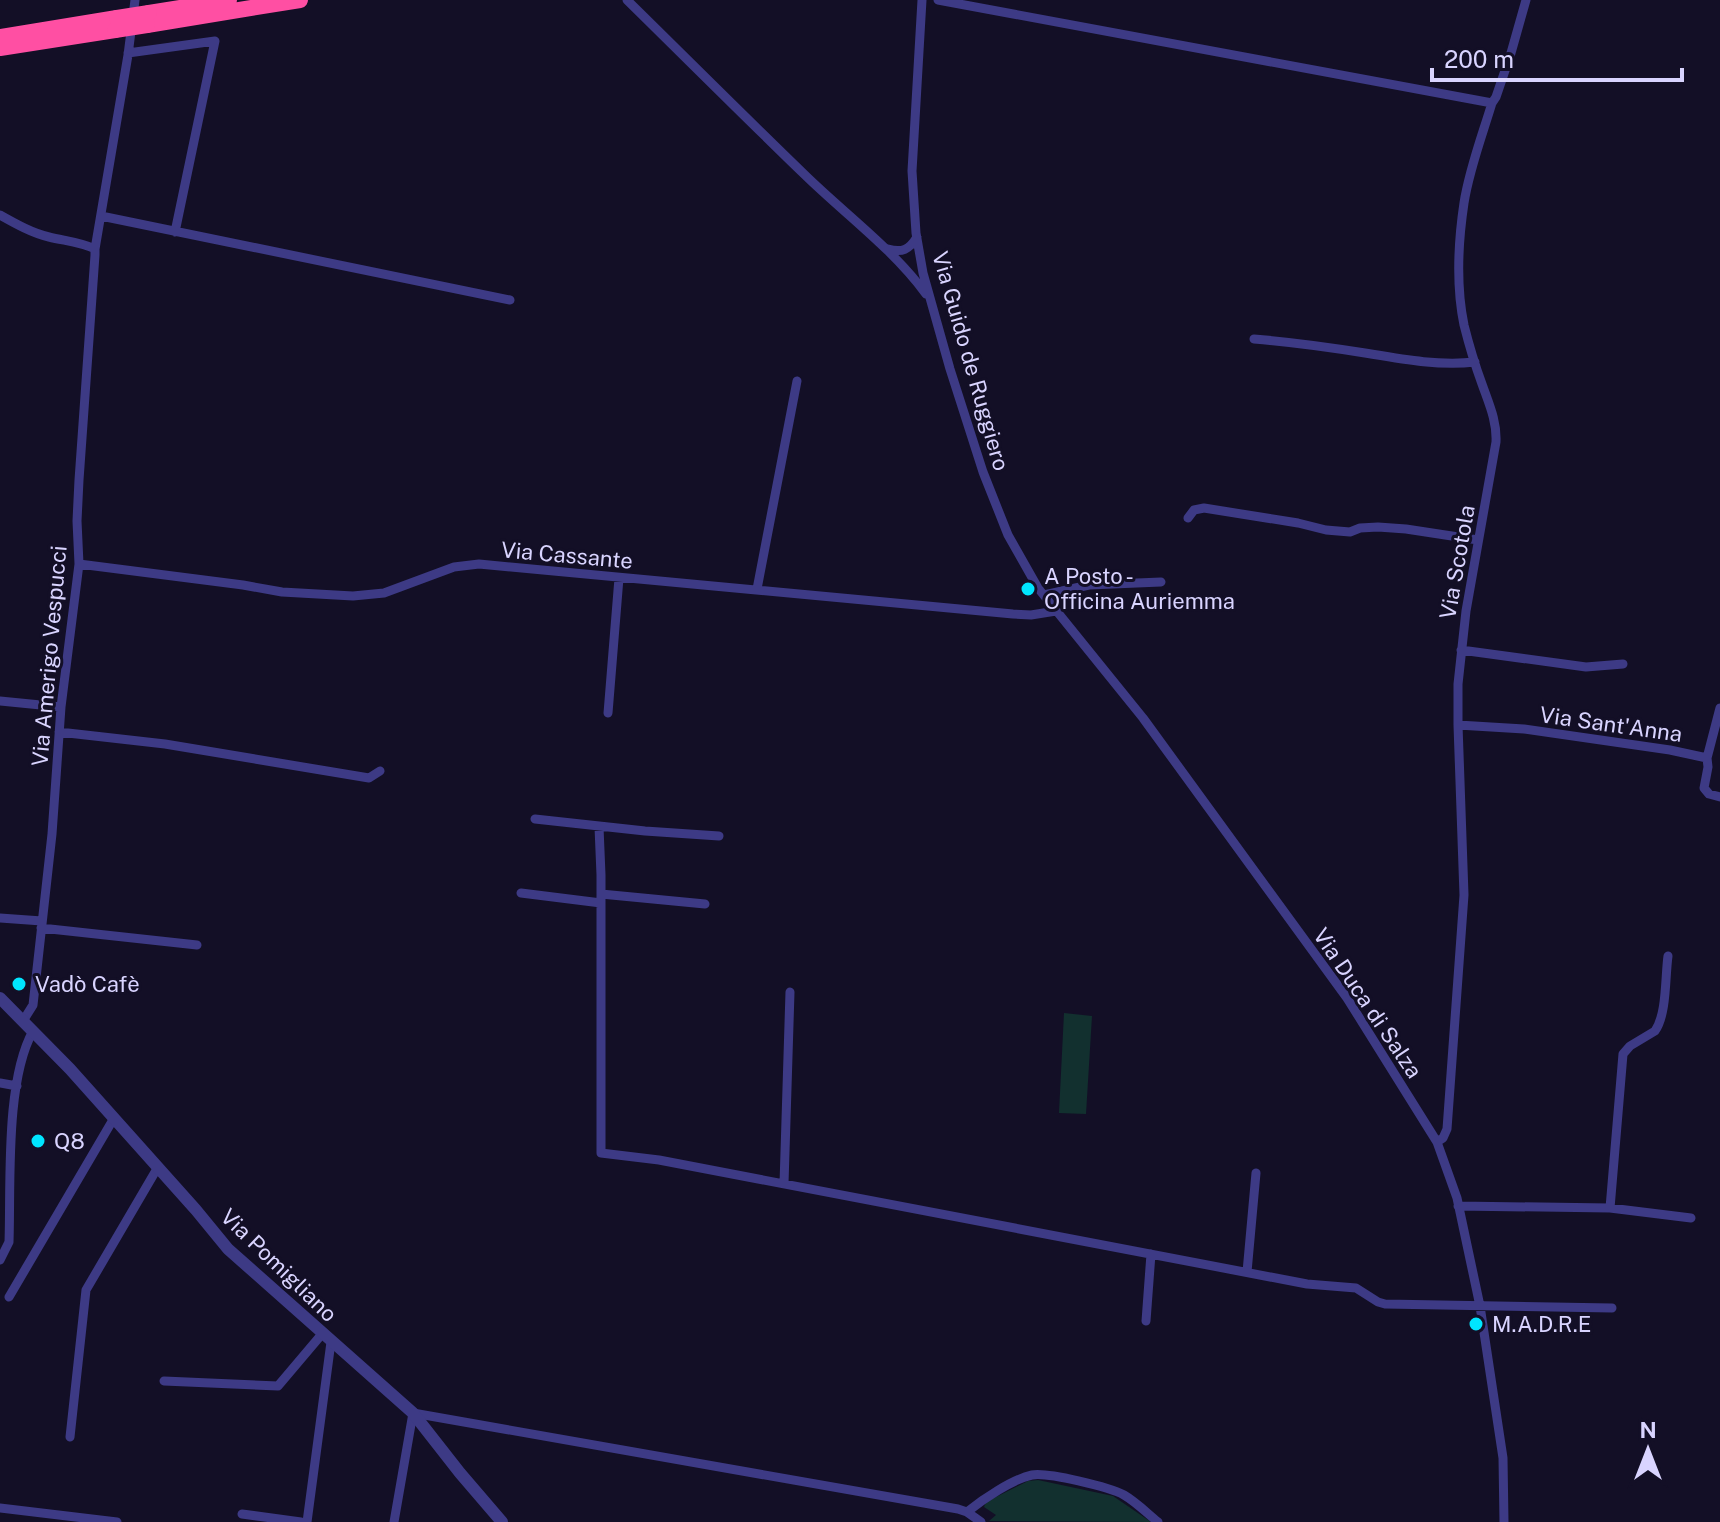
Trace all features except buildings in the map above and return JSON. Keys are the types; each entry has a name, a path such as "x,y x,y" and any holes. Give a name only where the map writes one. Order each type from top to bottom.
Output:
{"highway":[{"path":"148,19 229,0"},
{"path":"0,37 300,0"},
{"path":"0,48 116,24"}],"street":[{"name":"Via Amerigo Vespucci","path":"23,1021 33,1005 52,834 61,707 79,564 79,480 95,249 135,0"},
{"path":"627,0 807,177 888,249 931,301"},
{"name":"Via Guido de Ruggiero","path":"922,0 912,171 923,273 983,472 1008,535 1033,578"},
{"path":"938,0 1492,103"},
{"name":"Via Scotola","path":"1437,1142 1447,1129 1464,895 1458,684 1466,611 1496,442 1494,415 1461,310 1461,233 1470,177 1526,0"},
{"path":"128,53 215,41 175,232"},
{"path":"0,215 30,231 95,249"},
{"path":"101,216 510,300"},
{"path":"888,249 908,249 917,237"},
{"path":"1254,339 1406,360 1459,364 1475,362"},
{"path":"757,589 797,381"},
{"path":"1188,518 1194,510 1204,508 1326,530 1350,532 1378,527 1478,540"},
{"name":"Via Cassante","path":"79,564 320,595 384,593 454,567 479,564 1013,614 1056,611"},
{"path":"608,713 619,578"},
{"name":"Via Duca di Salza","path":"1033,578 1143,718 1347,998 1437,1142 1452,1182 1480,1306 1503,1458 1504,1522"},
{"path":"1044,595 1089,585 1161,582"},
{"path":"1461,650 1586,667 1623,664"},
{"path":"0,701 61,707"},
{"name":"Via Sant'Anna","path":"1458,725 1524,729 1707,758 1720,708"},
{"path":"59,732 165,744 369,778 380,771"},
{"path":"1707,758 1704,788 1709,794 1720,797"},
{"path":"535,819 719,836"},
{"path":"599,827 601,1153 659,1160 1307,1284 1356,1288 1385,1304 1612,1308"},
{"path":"521,893 705,904"},
{"path":"0,918 197,945"},
{"path":"1610,1208 1623,1054 1659,1027 1668,956"},
{"path":"784,1184 790,992"},
{"name":"Via Pomigliano","path":"0,998 114,1118 228,1249 413,1413 502,1522"},
{"path":"0,1260 9,1242 13,1117 17,1086 26,1044 33,1031"},
{"path":"0,1083 17,1086"},
{"path":"9,1297 114,1118"},
{"path":"70,1437 86,1290 158,1167"},
{"path":"1247,1272 1256,1173"},
{"path":"1458,1206 1610,1208 1691,1218"},
{"path":"1146,1321 1151,1254"},
{"path":"164,1381 278,1386 326,1338"},
{"path":"307,1522 326,1338"},
{"path":"394,1522 413,1413 967,1512 981,1522"},
{"path":"967,1512 982,1499 1025,1477 1042,1474 1123,1495 1158,1522"},
{"path":"0,1508 117,1522"},
{"path":"242,1514 301,1522"}],"green space":[{"path":"1064,1013 1092,1016 1086,1114 1059,1113"},
{"path":"1038,1480 1113,1496 1151,1522 989,1521 996,1515 984,1507 986,1502 1028,1481"}],"place":[{"name":"A Posto - Officina Auriemma","path":"1028,589"},
{"name":"Vadò Cafè","path":"19,984"},
{"name":"Q8","path":"38,1141"},
{"name":"M.A.D.R.E","path":"1476,1324"}]}
